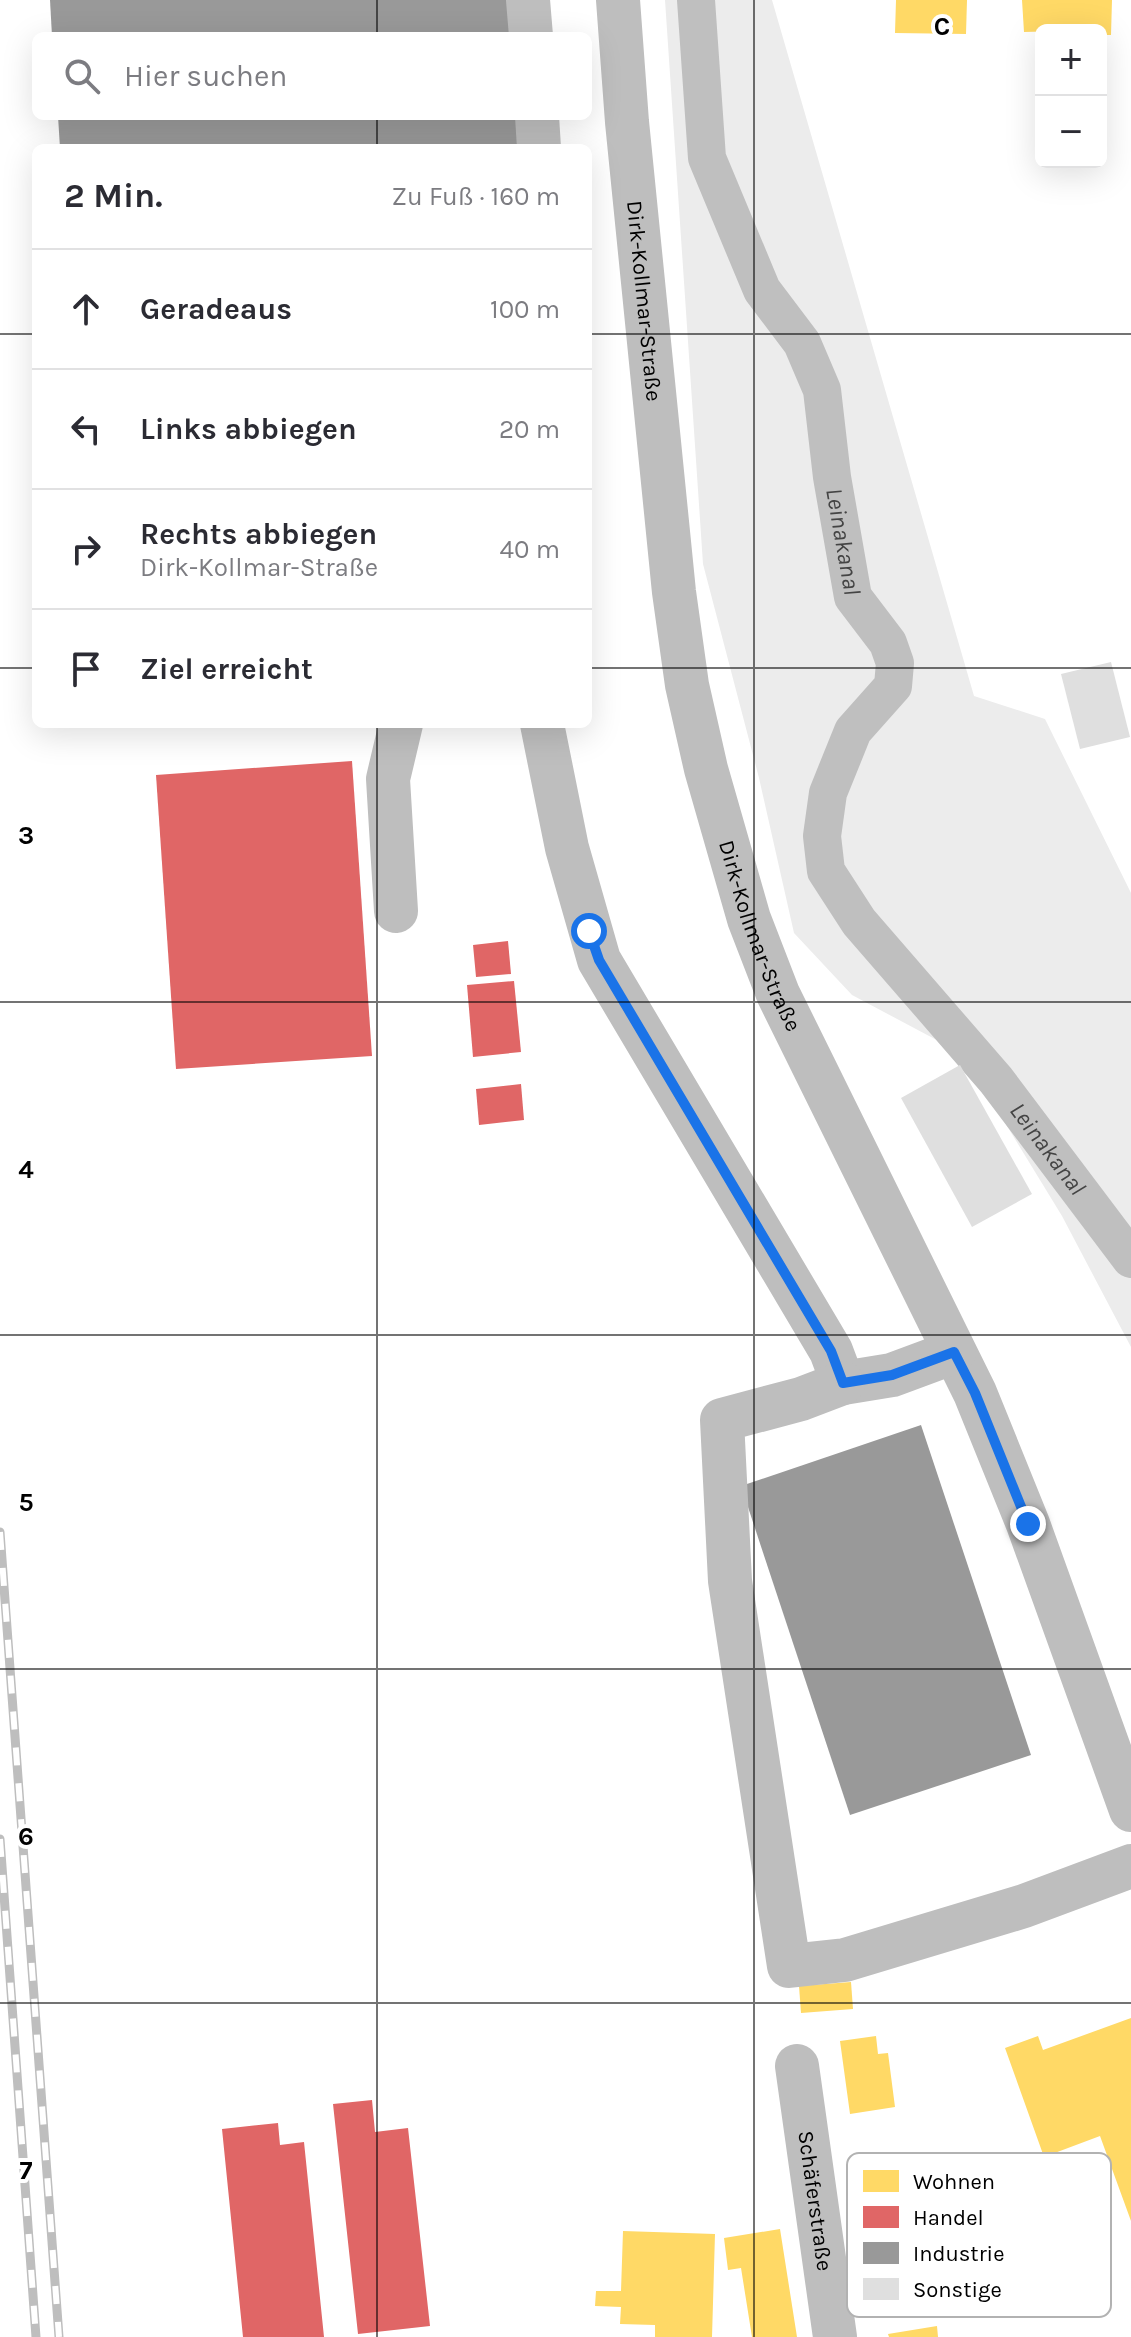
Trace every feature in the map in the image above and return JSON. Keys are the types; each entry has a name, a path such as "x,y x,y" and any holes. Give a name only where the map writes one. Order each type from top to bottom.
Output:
{"street":[{"path":"528,0 531,32"},
{"name":"Dirk-Kollmar-Straße","path":"618,0 627,122 674,592 687,685 706,769 749,919 778,994 1003,1458 1122,1757 1131,1810"},
{"path":"537,120 539,144"},
{"path":"396,911 388,779 400,728"},
{"path":"543,728 567,848 599,960 831,1351 843,1383"},
{"path":"954,1352 892,1375 843,1383 801,1399 722,1420 730,1581 789,1966 845,1960 1024,1906 1131,1866"},
{"name":"Schäferstraße","path":"797,2066 835,2337"}],"shaded area":[{"path":"665,0 772,0 974,696 1045,719 1131,893 1131,1347 1062,1216 963,1054 852,995 794,933 759,778 703,564"}],"building: Wohnen":[{"path":"896,0 967,0 966,34 895,33"},
{"path":"1022,0 1112,0 1111,35 1107,35 1107,24 1035,24 1035,32 1024,32"},
{"path":"851,1982 853,2009 801,2013 799,1986"},
{"path":"1131,2018 1131,2221 1111,2166 1111,2153 1106,2153 1100,2136 1055,2153 1043,2153 1005,2048 1038,2036 1043,2050"},
{"path":"876,2036 878,2054 888,2053 895,2107 850,2114 840,2041"},
{"path":"780,2229 797,2337 752,2337 741,2268 728,2270 724,2238"},
{"path":"623,2231 715,2234 712,2337 655,2337 655,2325 620,2324 621,2307 595,2306 596,2291 621,2291"},
{"path":"937,2326 938,2337 889,2337 888,2334"}],"building: Handel":[{"path":"352,761 372,1056 176,1069 156,775"},
{"path":"508,941 511,974 476,977 473,945"},
{"path":"514,981 521,1052 473,1057 467,985"},
{"path":"521,1084 524,1120 479,1125 476,1089"},
{"path":"372,2100 375,2132 408,2128 430,2326 358,2334 333,2104"},
{"path":"278,2123 280,2145 304,2142 324,2337 243,2337 222,2129"}],"building: Industrie":[{"path":"50,0 510,0 513,32 52,32"},
{"path":"58,120 518,120 520,144 60,144"},
{"path":"921,1425 1031,1755 850,1815 741,1486"}],"building: Sonstige":[{"path":"1111,662 1130,737 1080,749 1061,674"},
{"path":"960,1065 1032,1194 972,1227 901,1098"}],"waterway":[{"name":"Leinakanal","path":"696,0 707,158 762,290 802,343 822,390 832,477 853,597 888,643 895,663 893,686 853,731 828,793 822,836 826,871 859,922 996,1080 1131,1259"}],"railway":[{"path":"0,1532 59,2337"},
{"path":"0,1839 36,2337"}],"route":[{"path":"589,931 599,960 831,1351 843,1383 892,1375 954,1352 1003,1458 1028,1524"}]}
